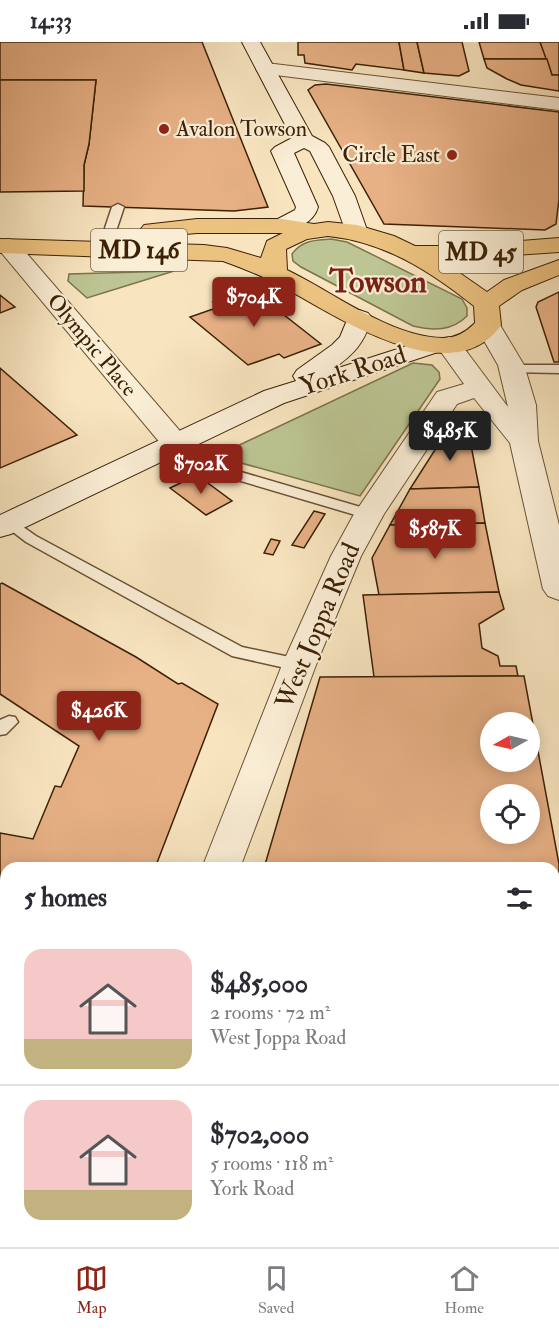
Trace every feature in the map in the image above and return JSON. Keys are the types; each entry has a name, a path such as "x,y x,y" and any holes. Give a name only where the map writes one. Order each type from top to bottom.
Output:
{"main road":[{"name":"MD 146","path":"3,239 114,218 152,230 231,237 302,230"},
{"name":"MD 45","path":"302,230 356,230 419,254 559,245"},
{"path":"302,230 275,246 273,258 275,273 394,336 440,345"},
{"name":"MD 146","path":"3,239 224,254 275,273"},
{"path":"404,250 448,273 487,314"},
{"name":"MD 45","path":"440,345 471,340 487,314 513,285 559,267"}],"street":[{"path":"251,42 304,140 318,147 341,189 356,230"},
{"path":"266,69 559,104"},
{"path":"302,230 307,207 282,151 304,140"},
{"path":"302,230 326,213 325,198 300,149 304,140"},
{"name":"Olympic Place","path":"3,239 176,444"},
{"path":"487,314 512,369 522,405 524,441 559,589"},
{"name":"York Road","path":"274,397 340,351 352,339 359,318"},
{"path":"440,345 480,387 497,411 524,441"},
{"name":"York Road","path":"4,525 274,397 440,345"},
{"name":"West Joppa Road","path":"223,862 326,598 369,514 447,398 480,387"}],"lane":[{"path":"512,369 559,369"},
{"path":"176,444 212,468 369,514"},
{"path":"4,525 238,652 299,665"}],"green space":[{"path":"331,239 347,242 462,299 467,308 467,316 449,327 428,329 413,326 293,261 292,254 305,243"},
{"path":"174,271 87,298 68,281 69,274"},
{"path":"413,363 432,365 439,372 440,379 360,496 216,456"}],"building":[{"name":"Avalon Towson","path":"0,42 202,42 268,207 234,211 83,206 84,165 89,144 96,80 0,80"},
{"path":"298,42 399,42 404,70 356,64 352,70 305,63 304,55 298,55"},
{"path":"399,42 417,42 424,73 404,70"},
{"path":"417,42 462,42 469,71 459,76 424,73"},
{"path":"479,42 540,42 547,59 484,59"},
{"path":"540,42 559,42 559,75 552,75"},
{"path":"484,59 547,59 552,75 559,75 559,91 521,85 487,68"},
{"path":"0,80 96,80 89,144 84,165 84,191 0,192"},
{"name":"Circle East","path":"326,84 559,112 559,199 556,224 545,230 384,224 308,90 315,85"},
{"path":"251,289 321,344 284,358 279,354 248,365 190,317 219,307 213,302"},
{"path":"559,292 559,362 554,362 536,307 538,302"},
{"path":"0,295 15,307 0,313"},
{"path":"0,368 77,435 0,468"},
{"path":"466,419 479,487 410,489 454,420"},
{"path":"197,475 232,501 206,515 170,488"},
{"path":"479,487 485,523 390,525 410,489"},
{"path":"314,511 325,514 304,548 292,545"},
{"path":"485,523 499,592 379,595 372,558 390,525"},
{"path":"271,539 280,541 273,555 264,553"},
{"path":"2,583 136,657 178,684 182,683 218,704 157,862 0,862 0,833 33,839 55,786 61,787 79,746 0,694 0,584"},
{"path":"499,592 504,609 479,624 482,648 498,656 500,666 516,666 518,676 374,677 363,595"},
{"path":"524,676 531,712 480,712 480,772 540,772 540,762 559,862 266,862 320,677"}],"place":[{"name":"Avalon Towson","path":"164,129"},
{"name":"Circle East","path":"452,155"}],"district":[{"name":"Towson","path":"378,282"}]}
